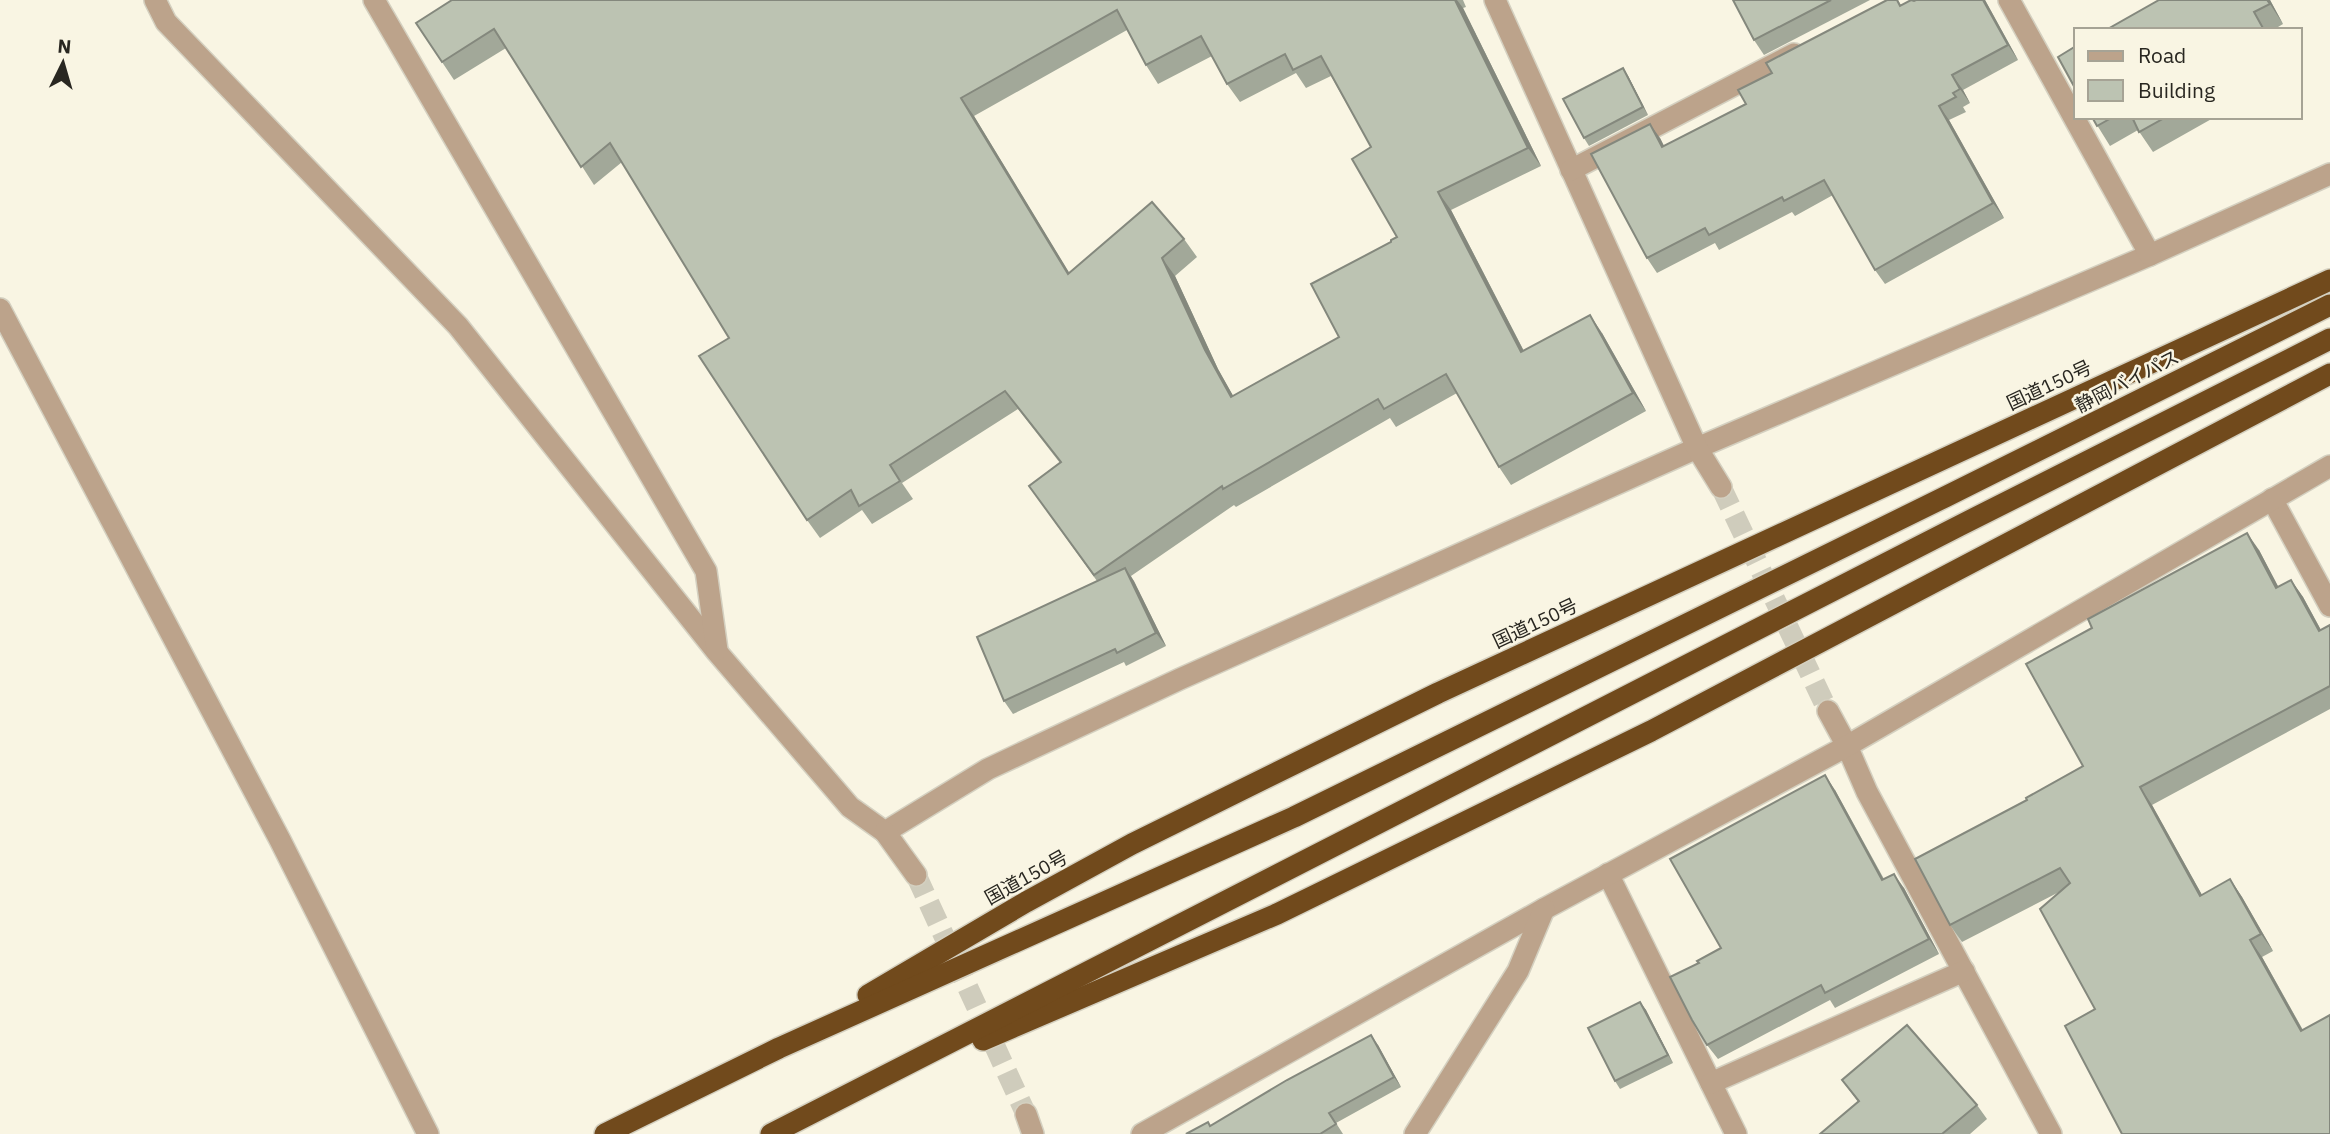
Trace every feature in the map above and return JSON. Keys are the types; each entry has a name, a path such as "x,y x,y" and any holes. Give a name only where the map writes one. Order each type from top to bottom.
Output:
{"highway":[{"name":"国道150号","path":"779,1048 1026,902 1132,844 1352,735 2330,281"},
{"name":"静岡バイパス","path":"1945,497 2330,305"},
{"path":"771,1134 2330,339"},
{"path":"809,1115 1277,914 1651,731 2330,374"},
{"name":"国道150号","path":"605,1134 779,1048 1294,817 1945,497"}],"street":[{"path":"155,0 166,22 458,326 717,652 850,807 885,832 916,875"},
{"path":"374,0 706,571 717,652"},
{"path":"1495,0 1697,448 1721,487"},
{"path":"2009,0 2074,118"},
{"path":"1571,170 1813,44"},
{"path":"2075,119 2150,255"},
{"path":"885,832 988,769 1180,679 1697,448 2150,255 2330,174"},
{"path":"0,309 281,840 428,1134"},
{"path":"1142,1134 1544,909 1847,746 2330,466"},
{"path":"2272,499 2330,606"},
{"path":"1828,711 1867,792 2051,1134"},
{"path":"1608,874 1736,1134"},
{"path":"1415,1134 1518,971 1544,909"},
{"path":"1711,1083 1964,971"}],"building":[{"path":"452,0 1455,0 1528,148 1438,192 1521,352 1590,315 1633,393 1499,467 1446,374 1384,409 1378,399 1223,489 1222,486 1094,575 1029,486 1061,462 1005,391 890,465 900,481 859,506 851,490 807,520 699,356 729,338 610,143 581,167 494,29 442,62 416,23","holes":["1117,10 1146,65 1201,36 1227,84 1285,54 1293,70 1321,56 1371,147 1352,159 1397,237 1311,284 1339,337 1231,397 1205,350 1162,258 1184,239 1152,202 1068,274 961,98"]},
{"path":"1733,0 1831,0 1754,40"},
{"path":"1887,0 1897,0 1900,6 1911,0 1983,0 2008,45 1952,75 1960,89 1953,93 1956,97 1939,106 1993,203 1875,270 1824,180 1784,201 1782,197 1709,235 1705,228 1647,258 1591,154 1650,124 1662,147 1746,104 1738,90 1772,73 1766,63"},
{"path":"2159,0 2267,0 2270,4 2254,12 2263,28 2110,28"},
{"path":"2074,47 2074,86 2058,57"},
{"path":"1623,68 1643,107 1584,138 1563,99"},
{"path":"2093,119 2109,119 2097,126"},
{"path":"2133,119 2162,119 2139,132"},
{"path":"2247,533 2276,588 2291,580 2319,631 2330,625 2330,686 2140,787 2200,896 2230,879 2261,934 2250,940 2301,1031 2330,1015 2330,1134 2122,1134 2065,1026 2095,1009 2040,909 2070,883 2060,868 1950,925 1915,859 2027,800 2026,798 2083,766 2026,664 2092,628 2088,619"},
{"path":"1125,568 1156,633 1117,653 1115,649 1004,701 977,637"},
{"path":"1825,775 1882,880 1894,874 1929,939 1825,993 1821,985 1707,1045 1670,977 1699,963 1697,961 1721,948 1670,859"},
{"path":"1640,1002 1668,1055 1615,1081 1588,1028"},
{"path":"1907,1025 1977,1105 1942,1134 1820,1134 1859,1101 1842,1080"},
{"path":"1371,1035 1394,1077 1329,1113 1336,1124 1320,1134 1186,1134 1208,1122 1210,1126 1287,1080"}],"tunnel":[{"path":"1721,487 1828,711"},
{"path":"916,875 1026,1114"}]}
